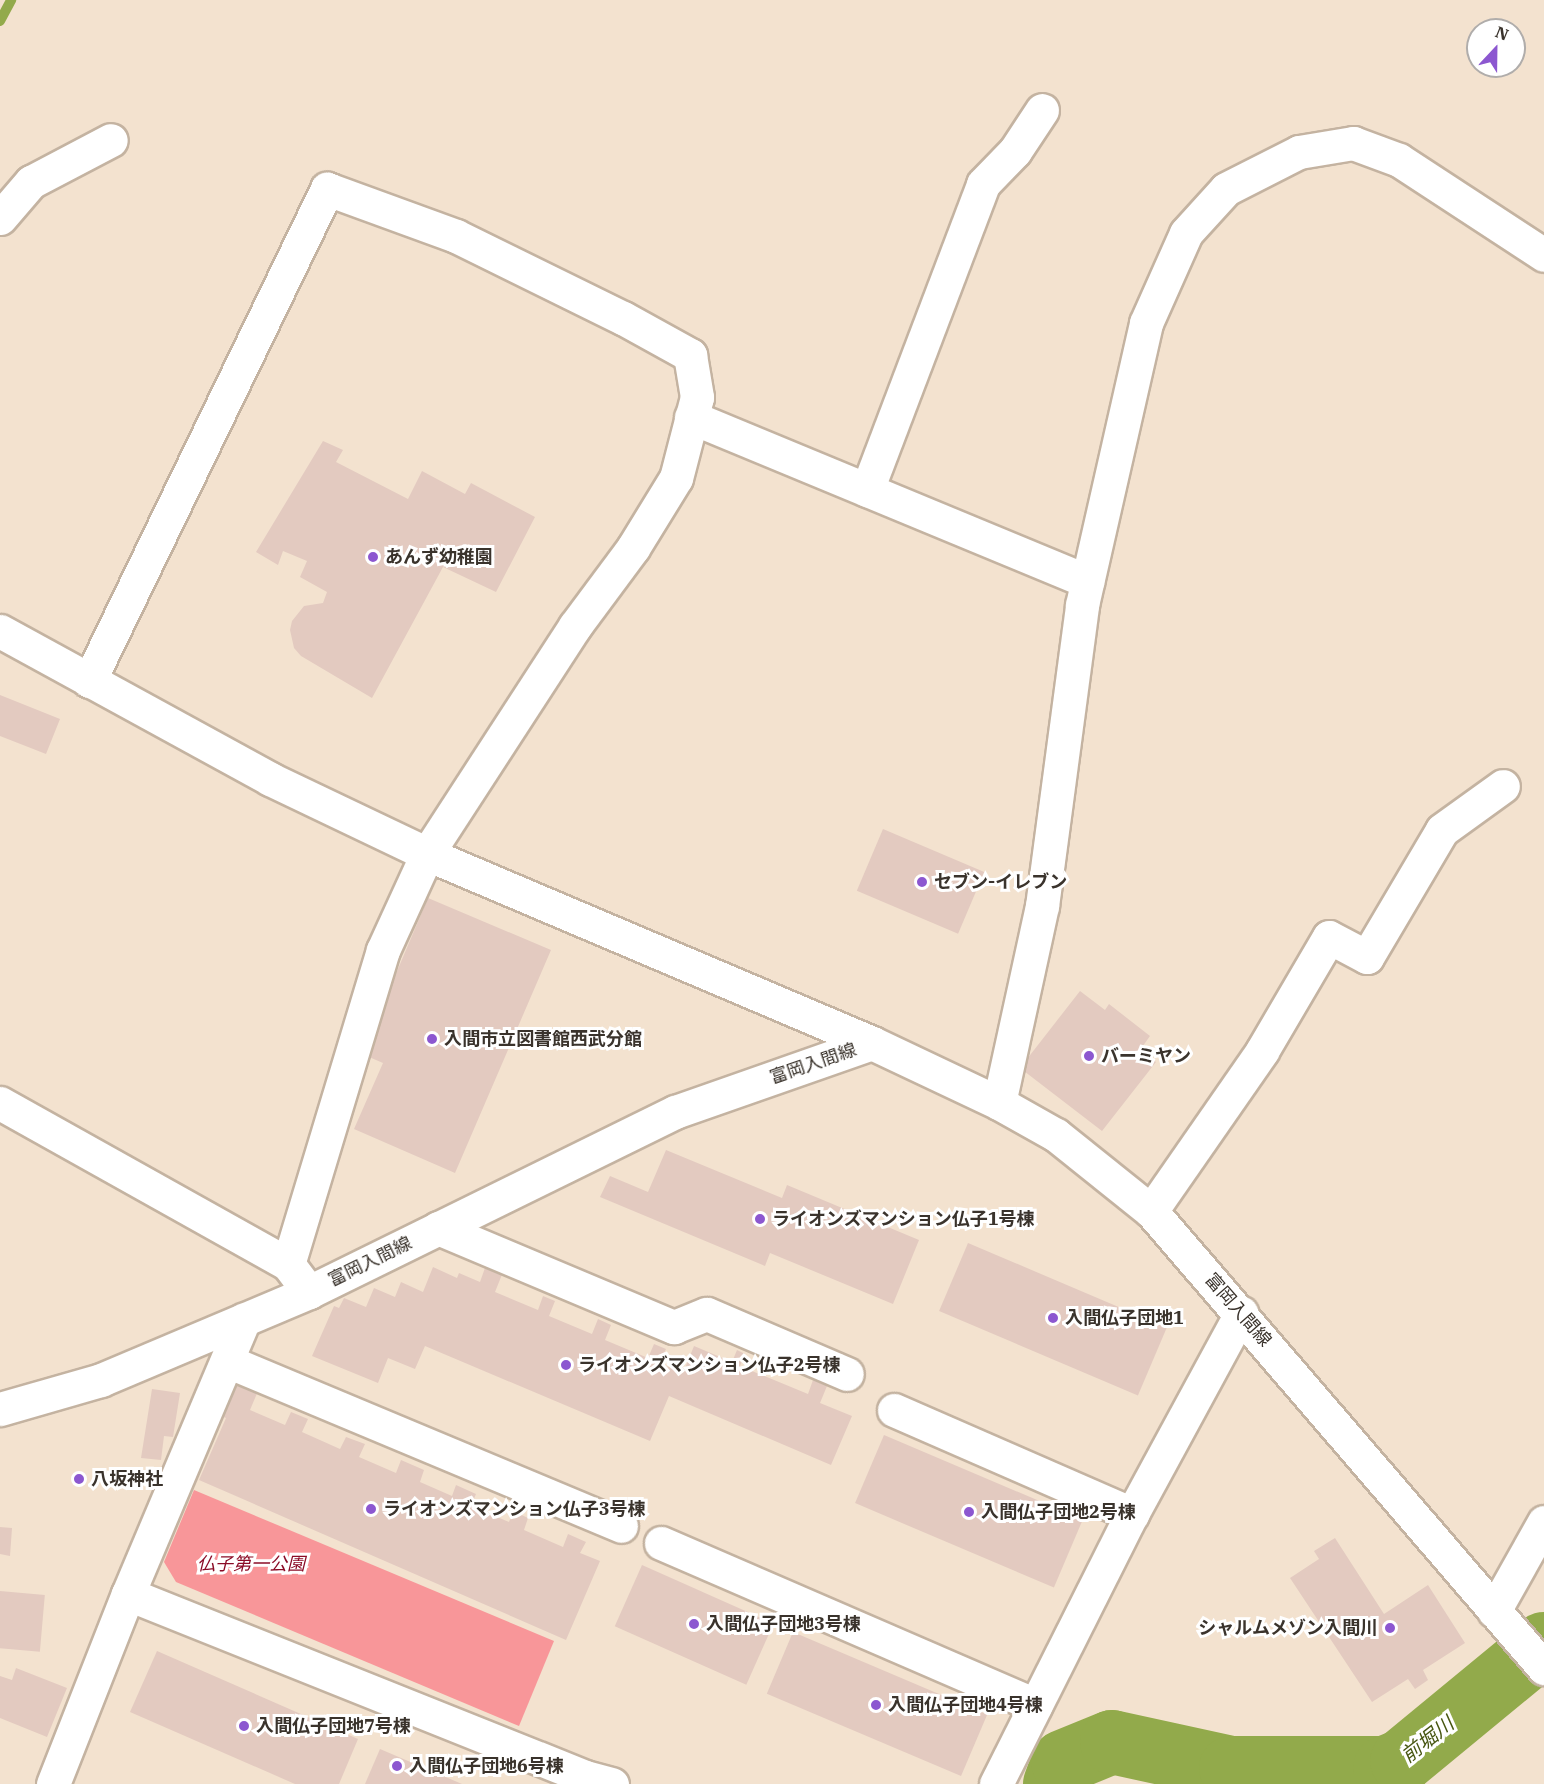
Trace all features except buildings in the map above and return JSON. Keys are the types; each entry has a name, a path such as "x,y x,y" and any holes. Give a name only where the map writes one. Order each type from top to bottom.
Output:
{"street":[{"path":"867,490 983,184 1015,151 1042,110"},
{"path":"0,218 31,182 111,140"},
{"path":"999,1103 1042,906 1087,581 1146,323 1186,233 1226,189 1299,152 1353,142 1399,160 1544,255"},
{"path":"89,681 327,189 456,236 623,318 690,355 697,397 676,478 633,548 575,626 427,854 383,950 288,1264"},
{"path":"691,417 1087,581"},
{"path":"0,630 270,779 427,854 872,1043"},
{"path":"1151,1211 1262,1051 1329,937 1367,957 1442,830 1503,786"},
{"name":"富岡入間線","path":"0,1408 101,1380 309,1292 675,1112 872,1043 999,1103 1056,1135 1151,1211 1544,1668"},
{"path":"0,1103 288,1264 309,1292"},
{"path":"438,1228 674,1327 707,1314 847,1374"},
{"path":"996,1784 1132,1514 1240,1313"},
{"path":"53,1784 128,1594 244,1320"},
{"path":"227,1361 621,1526"},
{"path":"894,1410 1132,1514"},
{"path":"1494,1611 1544,1522"},
{"path":"661,1543 1035,1704"},
{"path":"128,1594 585,1777 612,1784"}],"green space":[{"name":"仏子第一公園","path":"194,1490 554,1641 519,1726 176,1582 164,1562"}],"waterway":[{"path":"0,21 11,0"},
{"name":"前堀川","path":"1055,1784 1063,1762 1112,1742 1231,1768 1385,1768 1402,1761 1544,1644"},
{"path":"1385,1768 1399,1784"}],"place":[{"name":"あんず幼稚園","path":"373,557"},
{"name":"セブン-イレブン","path":"922,882"},
{"name":"入間市立図書館西武分館","path":"432,1039"},
{"name":"バーミヤン","path":"1089,1056"},
{"name":"ライオンズマンション仏子1号棟","path":"760,1219"},
{"name":"入間仏子団地1","path":"1053,1318"},
{"name":"ライオンズマンション仏子2号棟","path":"566,1365"},
{"name":"八坂神社","path":"79,1479"},
{"name":"ライオンズマンション仏子3号棟","path":"371,1509"},
{"name":"入間仏子団地2号棟","path":"969,1512"},
{"name":"入間仏子団地3号棟","path":"694,1624"},
{"name":"シャルムメゾン入間川","path":"1390,1628"},
{"name":"入間仏子団地4号棟","path":"876,1705"},
{"name":"入間仏子団地7号棟","path":"244,1726"},
{"name":"入間仏子団地6号棟","path":"397,1766"}]}
